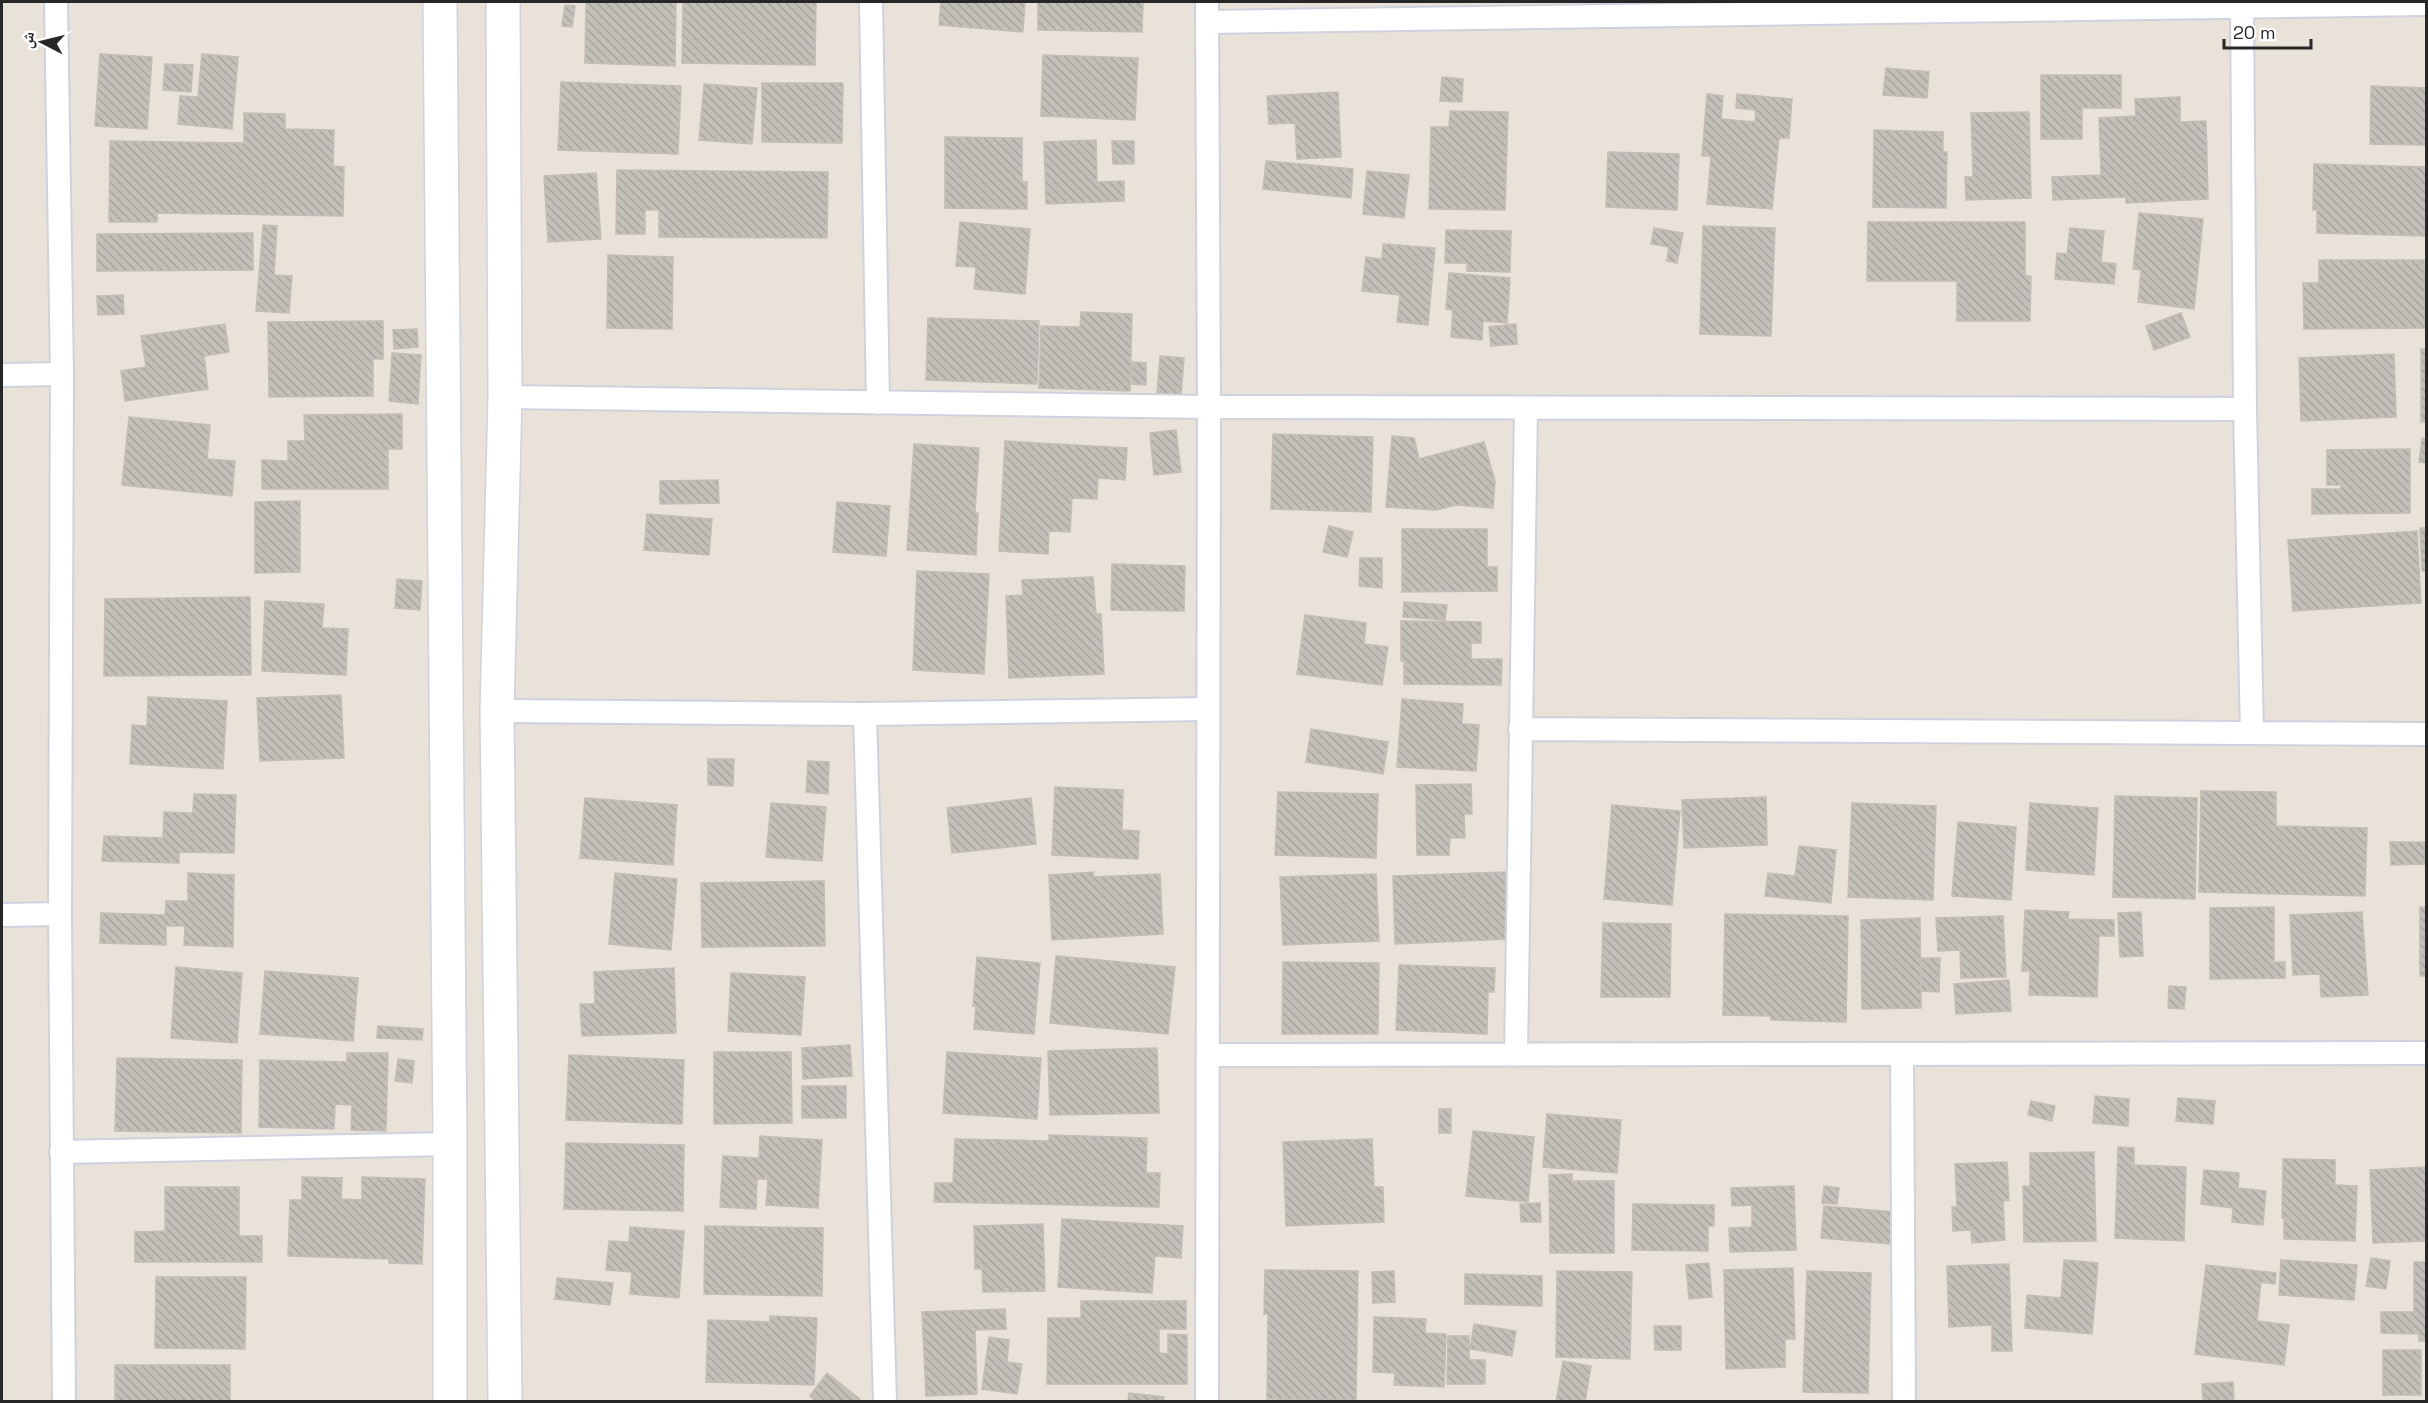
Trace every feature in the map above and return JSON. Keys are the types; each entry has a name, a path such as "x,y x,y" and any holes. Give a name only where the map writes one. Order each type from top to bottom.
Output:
{"street":[{"path":"56,2 62,374 60,914 64,1401"},
{"path":"440,2 450,1144 450,1401"},
{"path":"503,2 505,398 497,711 505,1401"},
{"path":"871,2 878,403"},
{"path":"1207,1401 1209,407 1207,12 2427,4"},
{"path":"2242,6 2245,409 2252,733"},
{"path":"2,375 62,374"},
{"path":"505,398 1209,407 2245,409"},
{"path":"1516,1055 1526,408"},
{"path":"497,711 866,714 1208,709"},
{"path":"866,714 885,1401"},
{"path":"1520,729 2427,734"},
{"path":"2,915 60,914"},
{"path":"1208,1055 2427,1053"},
{"path":"1902,1054 1904,1401"},
{"path":"62,1152 450,1144"}],"building":[{"path":"586,2 676,2 675,66 585,63"},
{"path":"683,2 816,2 815,65 682,63"},
{"path":"941,2 1025,2 1023,32 939,25"},
{"path":"1038,2 1143,2 1142,32 1038,30"},
{"path":"565,5 575,6 572,27 562,26"},
{"path":"100,54 152,57 147,129 95,126"},
{"path":"202,54 238,57 232,129 178,124 180,96 198,97"},
{"path":"1043,55 1138,58 1135,120 1041,116"},
{"path":"165,64 193,65 191,92 163,90"},
{"path":"1886,68 1929,72 1927,98 1883,95"},
{"path":"2041,75 2121,75 2121,108 2082,108 2082,139 2041,139"},
{"path":"1442,77 1463,79 1462,102 1440,101"},
{"path":"561,82 681,86 678,154 558,150"},
{"path":"762,83 843,83 842,143 762,142"},
{"path":"704,84 757,88 752,144 699,140"},
{"path":"2371,86 2426,88 2426,145 2370,144"},
{"path":"1338,92 1341,157 1297,159 1295,123 1269,124 1267,96"},
{"path":"1707,94 1723,96 1721,119 1755,122 1756,110 1736,108 1737,94 1792,99 1789,138 1779,138 1772,209 1707,204 1711,156 1702,156"},
{"path":"2180,97 2180,122 2206,121 2208,199 2126,203 2126,197 2053,200 2052,177 2101,175 2099,118 2136,116 2135,99"},
{"path":"1450,111 1508,112 1505,210 1429,209 1431,127 1449,127"},
{"path":"2029,112 2031,198 1966,200 1965,177 1973,177 1971,113"},
{"path":"244,113 285,114 285,129 334,130 333,166 344,167 343,216 157,213 157,222 109,222 110,141 244,143"},
{"path":"1874,130 1943,132 1943,152 1947,152 1946,208 1873,207"},
{"path":"945,137 1022,138 1022,182 1027,182 1027,209 945,208"},
{"path":"1096,140 1097,182 1124,181 1124,201 1046,204 1044,142"},
{"path":"1112,141 1134,141 1134,164 1113,164"},
{"path":"1608,152 1679,154 1677,210 1606,207"},
{"path":"1266,161 1353,169 1351,198 1263,189"},
{"path":"2314,164 2426,167 2426,236 2317,233 2317,210 2313,210"},
{"path":"617,170 828,172 827,238 659,237 659,210 645,210 645,234 616,234"},
{"path":"1367,171 1409,175 1404,218 1363,214"},
{"path":"596,173 601,239 548,242 544,176"},
{"path":"2139,213 2203,219 2194,309 2138,302 2141,270 2133,269"},
{"path":"960,222 1030,229 1025,294 974,289 976,267 956,266"},
{"path":"1868,222 2025,222 2025,276 2031,276 2030,321 1957,321 1957,281 1867,281"},
{"path":"263,225 277,226 274,275 292,276 289,313 256,311"},
{"path":"1703,226 1775,228 1771,336 1700,334"},
{"path":"1654,228 1683,233 1677,263 1667,261 1669,247 1651,244"},
{"path":"2070,228 2104,231 2101,262 2116,264 2114,284 2055,279 2057,253 2067,254"},
{"path":"1446,230 1511,231 1510,272 1467,271 1467,263 1445,263"},
{"path":"253,233 253,270 97,271 97,234"},
{"path":"1383,244 1435,248 1428,325 1397,322 1400,295 1362,291 1366,257 1382,259"},
{"path":"608,255 673,257 672,329 607,328"},
{"path":"2319,260 2424,260 2425,328 2304,329 2303,283 2319,283"},
{"path":"1449,273 1510,278 1507,323 1483,321 1482,340 1451,337 1453,310 1446,309"},
{"path":"123,295 124,314 98,315 97,296"},
{"path":"1081,312 1132,314 1130,391 1039,388 1041,326 1080,327"},
{"path":"2181,313 2190,337 2154,350 2146,326"},
{"path":"928,318 1039,321 1037,384 926,380"},
{"path":"383,321 383,359 373,359 373,396 269,397 268,322"},
{"path":"225,324 229,352 204,356 208,389 125,401 121,371 146,367 141,336"},
{"path":"1516,324 1517,344 1491,346 1489,327"},
{"path":"417,329 418,347 394,349 393,330"},
{"path":"2421,349 2426,349 2426,422 2421,422"},
{"path":"392,353 421,355 418,404 389,401"},
{"path":"2394,354 2396,417 2301,421 2299,358"},
{"path":"1160,356 1184,358 1181,395 1157,393"},
{"path":"1132,362 1146,363 1146,385 1132,384"},
{"path":"402,414 402,449 388,449 388,489 262,489 262,460 288,461 288,441 305,441 304,415"},
{"path":"129,417 210,425 207,459 235,461 232,496 122,485"},
{"path":"1176,430 1181,472 1154,475 1150,433"},
{"path":"1273,434 1373,437 1371,512 1271,509"},
{"path":"1392,436 1414,438 1419,459 1484,442 1495,481 1493,508 1456,505 1436,510 1386,507"},
{"path":"2422,438 2426,439 2426,463 2419,462"},
{"path":"1005,441 1127,448 1125,480 1098,478 1097,499 1072,498 1070,532 1049,531 1048,554 999,551"},
{"path":"914,444 979,448 975,513 978,513 976,555 907,550"},
{"path":"2410,449 2410,513 2312,514 2312,489 2341,489 2341,485 2327,485 2327,450"},
{"path":"718,480 719,503 660,504 660,481"},
{"path":"300,501 300,572 255,573 255,502"},
{"path":"837,502 890,506 886,556 833,552"},
{"path":"647,514 712,519 709,555 644,550"},
{"path":"1329,526 1353,532 1347,557 1323,552"},
{"path":"2420,528 2426,528 2426,571 2422,571"},
{"path":"1402,529 1487,529 1487,567 1497,567 1497,591 1402,592"},
{"path":"2417,531 2421,603 2293,611 2288,540"},
{"path":"1360,558 1382,558 1382,588 1359,586"},
{"path":"1112,564 1185,566 1184,611 1111,610"},
{"path":"917,571 989,574 984,674 913,670"},
{"path":"1093,577 1096,614 1101,614 1104,674 1009,678 1006,596 1023,595 1022,580"},
{"path":"397,579 422,581 420,610 395,608"},
{"path":"250,597 251,675 104,676 105,599"},
{"path":"265,601 324,604 322,628 348,629 346,675 262,671"},
{"path":"1404,602 1447,605 1445,620 1403,617"},
{"path":"1305,615 1366,623 1364,644 1388,647 1382,685 1297,674"},
{"path":"1401,621 1481,622 1481,643 1471,643 1471,659 1502,659 1501,685 1404,684 1404,661 1401,661"},
{"path":"341,695 344,758 260,761 257,698"},
{"path":"148,697 227,701 223,769 130,764 132,725 147,726"},
{"path":"1402,699 1463,704 1462,724 1479,725 1476,771 1397,767"},
{"path":"1311,729 1388,742 1383,774 1306,762"},
{"path":"708,759 734,759 733,786 708,785"},
{"path":"808,761 829,762 828,794 806,792"},
{"path":"1471,784 1472,814 1464,814 1465,838 1450,838 1449,855 1417,855 1416,785"},
{"path":"1055,787 1123,790 1122,830 1139,831 1138,859 1052,855"},
{"path":"2201,791 2276,792 2276,826 2367,828 2365,896 2199,892"},
{"path":"1278,792 1378,794 1376,858 1275,855"},
{"path":"194,794 236,795 234,853 179,852 179,863 102,861 104,836 163,838 164,812 193,813"},
{"path":"2115,796 2197,798 2195,899 2113,897"},
{"path":"1766,797 1767,845 1684,848 1682,800"},
{"path":"585,798 677,805 673,865 580,858"},
{"path":"1031,798 1036,844 952,853 947,808"},
{"path":"771,803 826,807 822,861 766,857"},
{"path":"1852,803 1936,806 1933,900 1848,897"},
{"path":"2030,803 2098,808 2094,875 2026,870"},
{"path":"1612,805 1680,811 1672,905 1604,899"},
{"path":"1958,822 2016,827 2011,900 1952,896"},
{"path":"2390,842 2425,842 2425,864 2391,865"},
{"path":"1799,846 1836,850 1831,903 1765,896 1768,873 1795,876"},
{"path":"1094,872 1093,877 1160,874 1163,934 1052,940 1049,875"},
{"path":"1505,872 1508,939 1395,944 1393,876"},
{"path":"188,873 234,875 233,947 184,945 185,926 166,926 166,945 100,943 101,913 165,915 166,901 188,901"},
{"path":"615,873 677,879 671,950 609,944"},
{"path":"1376,874 1379,941 1283,945 1280,877"},
{"path":"824,881 825,946 702,947 701,883"},
{"path":"2274,907 2274,962 2285,962 2285,978 2210,979 2210,908"},
{"path":"2420,907 2426,907 2426,976 2420,976"},
{"path":"2025,910 2069,912 2068,919 2114,920 2114,936 2099,936 2097,997 2029,995 2030,971 2022,971"},
{"path":"2141,912 2143,956 2120,957 2118,913"},
{"path":"2362,912 2368,995 2321,997 2320,974 2293,975 2290,915"},
{"path":"1725,914 1848,916 1846,1022 1771,1020 1771,1016 1723,1015"},
{"path":"2003,916 2006,977 1961,978 1960,950 1938,951 1936,918"},
{"path":"1920,918 1921,1008 1862,1009 1861,920"},
{"path":"1603,923 1671,924 1670,997 1601,997"},
{"path":"1056,956 1175,967 1168,1034 1050,1023"},
{"path":"977,957 1040,963 1034,1034 974,1029 976,1006 973,1006"},
{"path":"1922,958 1940,958 1939,992 1921,991"},
{"path":"1283,962 1379,963 1378,1034 1282,1034"},
{"path":"1399,965 1495,968 1494,992 1488,992 1487,1034 1396,1030"},
{"path":"176,967 242,973 237,1043 171,1038"},
{"path":"674,968 676,1033 582,1036 580,1004 595,1004 594,972"},
{"path":"265,971 358,978 353,1041 260,1034"},
{"path":"731,973 805,977 801,1035 728,1031"},
{"path":"2009,980 2011,1011 1956,1014 1954,984"},
{"path":"2169,986 2186,987 2184,1009 2168,1008"},
{"path":"378,1026 423,1029 422,1040 377,1038"},
{"path":"850,1045 852,1076 803,1079 802,1048"},
{"path":"1157,1048 1159,1113 1050,1115 1048,1051"},
{"path":"714,1052 791,1052 792,1123 714,1124"},
{"path":"947,1052 1041,1058 1037,1119 943,1113"},
{"path":"347,1053 388,1053 386,1131 351,1130 352,1105 335,1104 334,1129 259,1127 260,1060 347,1062"},
{"path":"569,1055 684,1060 682,1124 566,1120"},
{"path":"117,1058 242,1060 241,1133 115,1131"},
{"path":"398,1059 414,1061 412,1083 395,1081"},
{"path":"802,1086 846,1086 846,1118 802,1118"},
{"path":"2095,1096 2129,1099 2128,1126 2093,1123"},
{"path":"2178,1098 2215,1101 2213,1124 2176,1121"},
{"path":"2031,1101 2055,1106 2052,1121 2028,1115"},
{"path":"1439,1109 1451,1109 1451,1133 1439,1133"},
{"path":"1547,1114 1621,1120 1617,1173 1543,1167"},
{"path":"1473,1131 1534,1137 1528,1202 1466,1196"},
{"path":"1049,1135 1147,1138 1146,1173 1160,1173 1159,1207 934,1202 935,1183 953,1183 955,1139 1049,1141"},
{"path":"760,1136 822,1140 818,1208 766,1205 768,1179 757,1179 756,1209 720,1207 723,1156 759,1158"},
{"path":"1372,1139 1374,1187 1383,1187 1384,1222 1286,1226 1283,1142"},
{"path":"566,1143 684,1145 683,1211 564,1209"},
{"path":"2118,1147 2134,1148 2134,1165 2186,1167 2184,1241 2115,1238"},
{"path":"2094,1152 2096,1241 2024,1242 2023,1186 2030,1186 2030,1153"},
{"path":"2283,1159 2335,1160 2335,1185 2357,1186 2355,1241 2284,1239"},
{"path":"2007,1162 2009,1200 2003,1201 2005,1240 1972,1243 1971,1230 1953,1231 1952,1207 1957,1207 1955,1164"},
{"path":"2426,1167 2426,1241 2373,1243 2370,1170"},
{"path":"2204,1170 2239,1173 2238,1188 2266,1191 2263,1225 2232,1222 2233,1208 2201,1204"},
{"path":"1572,1174 1572,1181 1614,1181 1614,1253 1550,1253 1549,1175"},
{"path":"302,1177 342,1178 341,1199 362,1200 362,1177 425,1179 422,1264 389,1263 389,1259 288,1256 290,1200 302,1200"},
{"path":"1794,1186 1796,1250 1730,1252 1729,1228 1752,1227 1752,1205 1732,1206 1731,1188"},
{"path":"1824,1186 1839,1188 1837,1204 1822,1203"},
{"path":"165,1187 239,1187 239,1236 262,1236 262,1262 135,1262 135,1232 165,1231"},
{"path":"1540,1203 1541,1222 1521,1222 1520,1204"},
{"path":"1633,1204 1714,1205 1714,1226 1708,1226 1708,1251 1632,1250"},
{"path":"1824,1206 1894,1212 1891,1244 1821,1238"},
{"path":"1062,1219 1183,1226 1181,1258 1155,1256 1152,1293 1058,1287"},
{"path":"1043,1224 1045,1291 983,1292 982,1269 975,1269 974,1226"},
{"path":"705,1226 823,1228 822,1296 704,1294"},
{"path":"630,1227 684,1231 679,1298 630,1294 632,1272 606,1270 609,1241 629,1242"},
{"path":"2371,1258 2390,1261 2386,1289 2366,1286"},
{"path":"2064,1260 2098,1263 2092,1334 2025,1328 2027,1295 2061,1298"},
{"path":"2281,1260 2357,1265 2354,1300 2279,1295"},
{"path":"2414,1262 2426,1262 2426,1341 2419,1341 2419,1334 2381,1333 2381,1312 2414,1312"},
{"path":"1709,1263 1712,1297 1689,1299 1686,1265"},
{"path":"2009,1264 2012,1351 1992,1351 1992,1325 1949,1327 1947,1266"},
{"path":"2206,1265 2276,1273 2275,1284 2261,1282 2257,1321 2289,1325 2284,1365 2195,1354"},
{"path":"1793,1268 1795,1339 1785,1339 1785,1367 1726,1369 1724,1270"},
{"path":"1265,1270 1358,1271 1356,1400 1267,1399 1268,1314 1264,1314"},
{"path":"1394,1271 1395,1302 1373,1303 1372,1272"},
{"path":"1557,1271 1632,1272 1630,1359 1556,1357"},
{"path":"1807,1271 1871,1273 1868,1393 1803,1392"},
{"path":"1465,1274 1542,1276 1542,1306 1465,1304"},
{"path":"156,1277 246,1277 245,1349 155,1348"},
{"path":"557,1278 613,1283 610,1305 555,1299"},
{"path":"1081,1301 1186,1301 1186,1329 1159,1329 1159,1353 1168,1354 1168,1334 1187,1335 1187,1384 1047,1384 1048,1318 1081,1318"},
{"path":"1005,1309 1006,1329 975,1330 977,1394 926,1396 922,1312"},
{"path":"770,1316 817,1318 814,1385 706,1382 708,1320 770,1322"},
{"path":"1374,1317 1426,1319 1425,1333 1446,1334 1444,1387 1394,1385 1395,1373 1373,1372"},
{"path":"1474,1324 1516,1331 1512,1356 1470,1349"},
{"path":"1654,1326 1681,1326 1681,1350 1655,1350"},
{"path":"1448,1336 1469,1336 1469,1360 1485,1360 1485,1384 1447,1384"},
{"path":"989,1337 1009,1340 1007,1362 1022,1364 1017,1394 982,1389"},
{"path":"2383,1350 2421,1350 2421,1395 2383,1395"},
{"path":"1563,1361 1591,1366 1585,1402 1556,1402"},
{"path":"115,1365 230,1365 230,1402 115,1402"},
{"path":"827,1373 860,1399 858,1402 817,1402 810,1396"},
{"path":"2233,1382 2234,1400 2203,1401 2202,1384"},
{"path":"1129,1393 1164,1397 1163,1402 1128,1402"}]}
